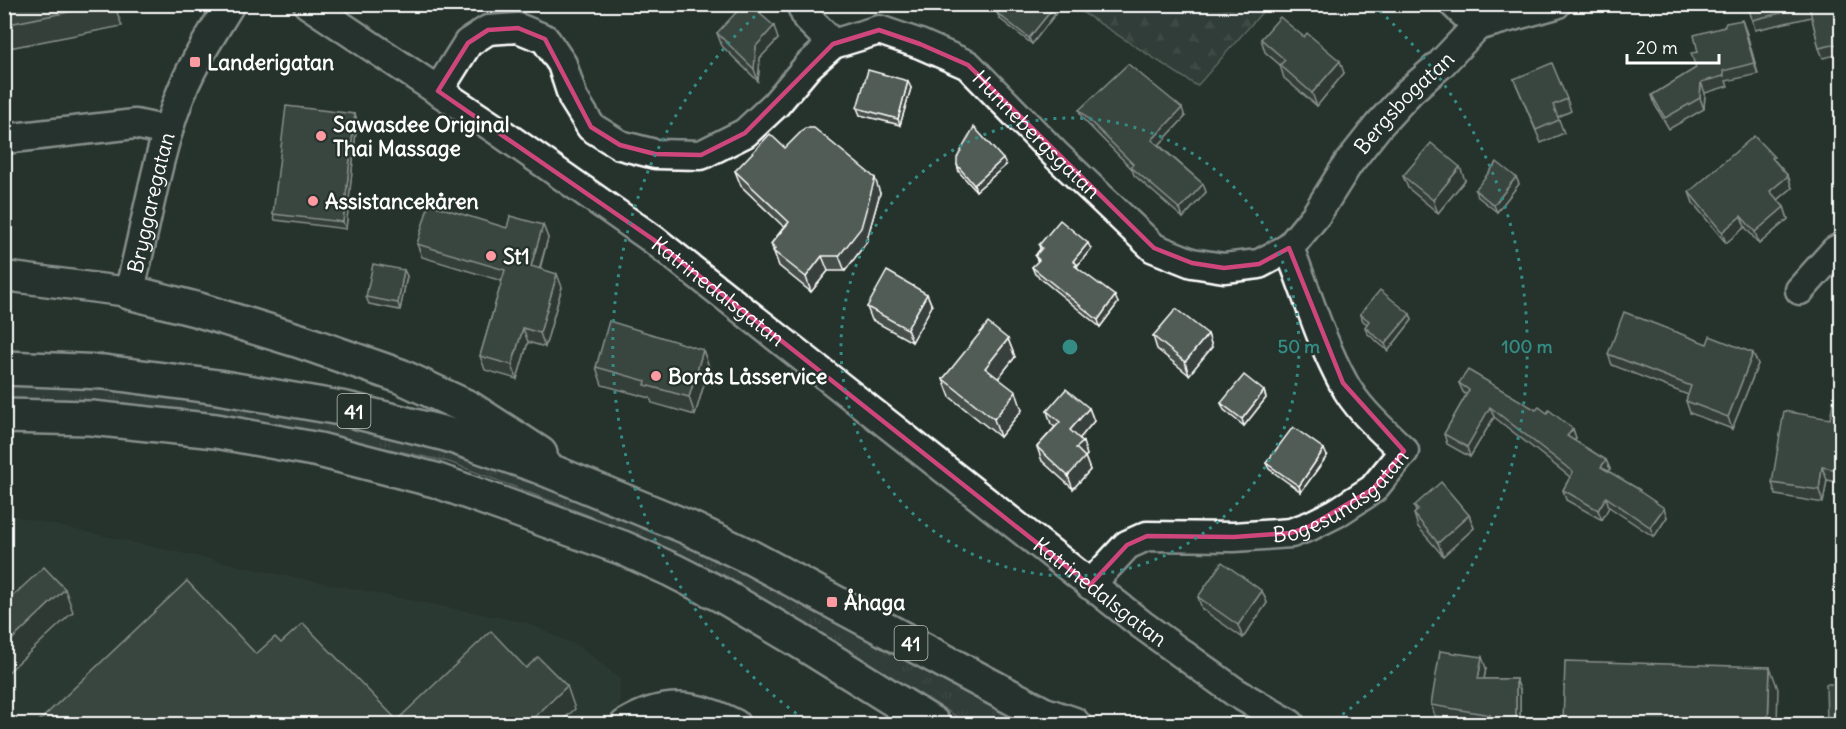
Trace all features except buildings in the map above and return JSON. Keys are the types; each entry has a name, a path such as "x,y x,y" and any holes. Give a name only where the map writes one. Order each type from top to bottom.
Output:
{"main road":[{"path":"129,292 278,334 400,376 469,408 589,485"},
{"name":"41","path":"4,368 116,373 218,387 346,409 446,434 589,485 687,527 750,557 1043,714 1073,724"},
{"name":"41","path":"4,416 91,418 216,431 319,450 435,480 624,548 682,575 798,640 933,724"}],"street":[{"name":"Bryggaregatan","path":"4,276 129,292 168,131 178,100 195,62 230,4"},
{"name":"Katrinedalsgatan","path":"308,4 494,128 654,240 968,486 1090,585 1235,692 1290,724"},
{"path":"801,4 807,18 833,45"},
{"path":"1454,4 1477,26"},
{"name":"Bergsbogatan","path":"1289,248 1316,215 1348,164 1378,126 1477,26 1556,4"},
{"name":"Hunnebergsgatan","path":"438,91 468,43 488,30 518,28 545,39 562,64 573,98 591,127 620,146 655,154 701,155 745,133 776,104 808,66 833,45 879,30 920,44 968,66 1056,156 1154,248 1192,263 1224,268 1260,264 1289,248"},
{"path":"4,140 135,124 168,131"},
{"path":"1800,290 1835,251 1842,247"},
{"name":"Bogesundsgatan","path":"1090,585 1127,544 1147,536 1234,537 1291,532 1310,525 1336,513 1373,489 1404,451 1372,421 1343,383 1321,335 1289,248"},
{"path":"625,724 641,715 661,709 686,707 735,724"}],"highlighted area":[{"path":"518,28 545,39 591,127 620,145 655,154 701,155 745,133 833,44 879,30 920,44 968,65 1154,248 1192,263 1224,268 1259,264 1289,248 1343,383 1404,451 1373,489 1310,526 1291,533 1234,537 1147,536 1127,545 1090,585 654,240 438,91 468,43 488,30"}],"shaded area":[{"path":"5,514 272,573 527,623 582,648 620,679 619,715 609,724 5,724"}],"green space":[{"path":"1071,5 1264,5 1264,10 1197,86"},
{"path":"4,381 106,388 293,413 491,462 612,511 798,598 1024,724 969,724 724,575 603,521 449,462 356,442 64,399 5,401"}],"place":[{"name":"Landerigatan","path":"195,62"},
{"name":"Sawasdee Original Thai Massage","path":"321,136"},
{"name":"Assistancekåren","path":"313,201"},
{"name":"St1","path":"491,256"},
{"name":"Borås Låsservice","path":"656,376"},
{"name":"Åhaga","path":"832,602"}]}
